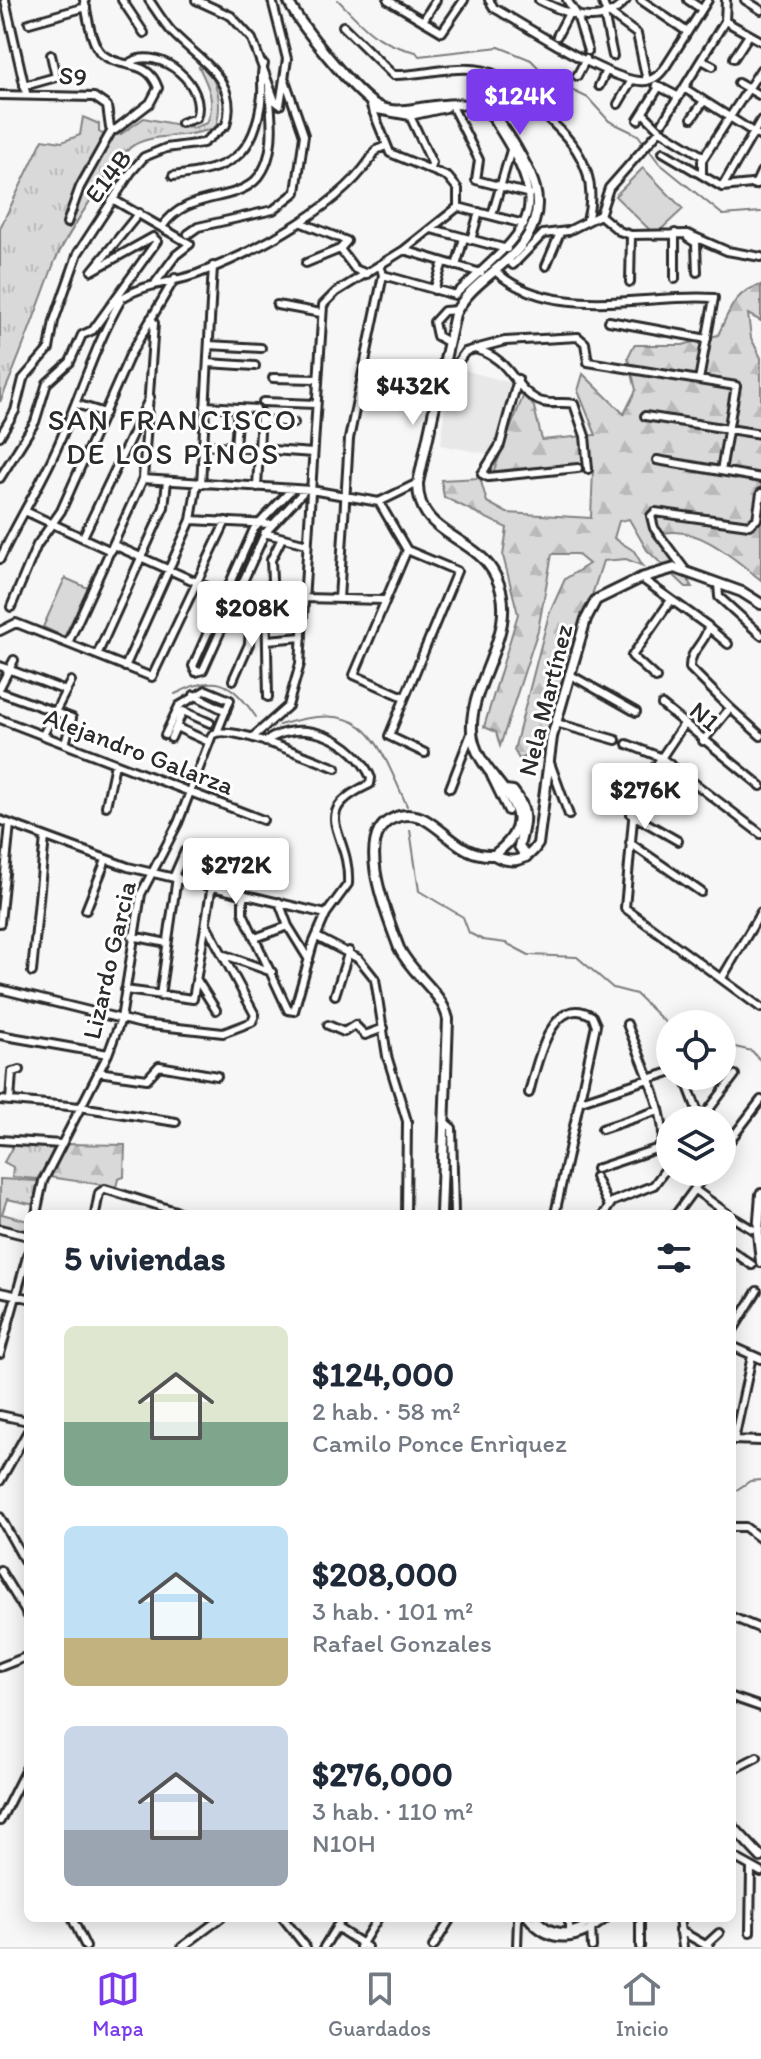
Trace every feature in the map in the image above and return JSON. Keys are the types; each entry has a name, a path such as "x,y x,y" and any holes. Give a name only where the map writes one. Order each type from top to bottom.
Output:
{"main road":[{"path":"288,0 370,105 396,111 459,101 483,108 500,120 531,175 537,199 532,228 508,260 454,309 418,483 418,501 425,515 484,559 496,577 502,594 502,623 472,731 480,760 517,810 518,823 512,840 494,855"},
{"name":"Nela Martínez","path":"526,857 538,844 548,757 569,674 593,602 666,569 686,571 761,604"},
{"path":"441,1210 450,1040 447,1012 399,948 372,847 385,823 396,816 411,815 424,819 461,848 510,861 526,857 519,846 526,824 525,810 513,791 505,790"},
{"path":"756,1264 761,1194"},
{"path":"736,1830 761,1857"}],"street":[{"path":"5,0 25,89 56,77 51,55"},
{"path":"122,0 144,33"},
{"name":"E14B","path":"0,436 15,411 23,379 49,349 72,266 85,238 144,157 166,148 212,140 226,125 229,116 225,89 218,77 204,58 169,29 149,0"},
{"path":"196,0 235,19 252,39 264,64 275,101 280,105 286,50 272,0"},
{"path":"388,0 442,32 464,0"},
{"path":"402,8 407,0"},
{"path":"423,21 436,0"},
{"path":"489,0 494,8 606,71 642,80 679,97"},
{"path":"539,0 578,18 607,13 626,0"},
{"path":"567,0 578,18 588,51"},
{"path":"602,0 607,13 613,56"},
{"path":"641,0 686,31"},
{"path":"688,0 700,8"},
{"path":"618,104 642,80 666,66 700,8 708,0"},
{"path":"663,122 725,21 726,0"},
{"path":"745,0 761,10"},
{"path":"29,23 85,3 102,53 131,62 149,72 158,88 150,103 115,129 80,187 67,223"},
{"path":"607,13 637,34 642,80"},
{"path":"557,36 568,15"},
{"path":"725,21 761,41"},
{"path":"343,26 393,75 474,70 498,76 579,151 600,214 619,231 631,235 688,234 727,251 761,257"},
{"path":"734,58 749,35"},
{"path":"131,62 139,59 162,62 185,79 199,100 200,109 196,118 181,123"},
{"path":"577,76 586,59"},
{"path":"702,60 713,66"},
{"path":"173,176 217,169 247,148 256,125 264,64"},
{"path":"702,174 704,157 761,69"},
{"path":"599,86 606,71"},
{"path":"188,234 198,227 279,208 296,192 304,135 285,80"},
{"path":"738,83 761,96"},
{"path":"162,227 186,206 246,190 261,176 270,150 271,84"},
{"path":"659,87 641,117 704,157"},
{"path":"684,88 758,135"},
{"name":"S9","path":"0,95 25,89 81,95 103,101 110,111 115,129"},
{"path":"692,118 704,101"},
{"path":"370,105 410,116 453,108 487,115 511,150 530,194 524,224 507,249 455,295 454,309 441,313 434,325 439,338 448,342"},
{"path":"253,737 293,697 305,598 308,490 321,313 331,296 404,250 458,207 460,196 454,182 394,156 386,146 370,105"},
{"path":"453,108 479,160 476,180 530,194"},
{"path":"410,116 432,163 431,170"},
{"path":"722,187 758,135 761,120"},
{"path":"508,260 512,265 520,261 543,234 560,233 600,214 609,188 660,130"},
{"path":"0,478 35,422 44,388 64,370 82,335 93,330 120,297 213,266 302,223 366,167 376,150 386,146"},
{"path":"492,215 511,150"},
{"path":"663,152 722,187 758,184 761,172"},
{"path":"587,221 592,190"},
{"path":"114,200 190,244 176,255 154,285"},
{"path":"458,207 524,224"},
{"path":"456,266 479,212"},
{"path":"0,559 76,404 98,344 120,297 157,237 96,272 92,270 139,213"},
{"path":"302,223 346,239 340,249 306,263"},
{"path":"432,229 507,249"},
{"path":"546,266 560,233"},
{"path":"675,233 675,279"},
{"path":"688,234 688,238 696,243 697,272"},
{"path":"630,282 631,235"},
{"path":"340,249 355,269 367,274"},
{"path":"404,250 481,273"},
{"path":"434,290 443,262"},
{"path":"339,599 353,416 383,275 380,265"},
{"path":"125,667 191,520 199,484 213,266"},
{"path":"495,271 504,279 551,297 581,301 607,304 713,298 699,380"},
{"path":"383,275 455,295"},
{"path":"11,607 37,545 61,511 130,355 175,278"},
{"path":"277,305 321,313"},
{"path":"68,643 143,479 154,323 151,318"},
{"path":"609,321 707,339"},
{"path":"441,377 448,376 467,350 505,341 578,337 585,343 588,362 736,386 721,471"},
{"path":"209,345 261,348"},
{"path":"475,349 495,358 538,401 574,404 585,436 588,469"},
{"path":"208,363 255,366"},
{"path":"273,378 317,379"},
{"path":"518,379 500,445 482,474 488,477 578,468"},
{"path":"83,537 150,396"},
{"path":"263,402 316,404"},
{"path":"76,404 105,413"},
{"path":"205,406 238,408 294,423"},
{"path":"235,447 238,408"},
{"path":"257,487 259,414"},
{"path":"645,416 761,434"},
{"path":"203,445 313,453"},
{"path":"657,460 761,478"},
{"path":"143,479 308,490 379,502 418,483"},
{"path":"97,655 164,507 167,481"},
{"path":"292,489 254,529 193,666 196,672 203,670 265,533 308,490"},
{"path":"686,571 654,528 651,516 655,512 749,525 757,519 761,493"},
{"path":"379,502 407,550 457,573 389,736 425,753"},
{"path":"25,511 51,525 141,558 234,599 251,602 305,598 383,600"},
{"path":"191,520 271,524"},
{"path":"0,631 4,632 15,622 154,676 226,521"},
{"path":"254,529 307,544"},
{"path":"268,697 271,560 282,538"},
{"path":"404,697 354,675 383,600 407,550"},
{"path":"641,578 728,644"},
{"path":"718,583 719,597 761,635"},
{"path":"656,678 632,656 671,600"},
{"path":"233,680 250,640 251,602"},
{"path":"709,628 690,657 690,668 761,736"},
{"path":"267,640 302,637"},
{"path":"14,660 0,690 73,720 65,744"},
{"path":"0,666 66,691"},
{"path":"569,674 636,712"},
{"path":"43,735 71,681"},
{"path":"194,695 226,711 230,700 206,690 194,695 179,706 168,737 183,711 210,723"},
{"name":"N1","path":"662,705 761,786"},
{"path":"703,741 730,708"},
{"name":"Lizardo Garcia","path":"37,1210 43,1181 108,1054 121,1019 141,894 178,823 187,792 226,711"},
{"name":"Alejandro Galarza","path":"0,719 263,820"},
{"path":"556,723 616,740"},
{"path":"684,724 635,797 624,904 631,914 761,1008"},
{"path":"176,727 209,742"},
{"path":"218,730 253,737 336,768"},
{"path":"243,893 243,913 291,1012 296,1008 326,914 348,884 343,845 335,821 336,806 345,795 370,784 371,778 355,755 333,738 311,731 293,731 265,742"},
{"path":"450,788 472,731"},
{"path":"627,744 660,757 761,834"},
{"path":"548,757 569,815"},
{"path":"106,806 115,764"},
{"path":"490,772 493,787 508,811"},
{"path":"631,814 678,841"},
{"path":"0,820 106,860 326,914"},
{"path":"0,923 10,824"},
{"path":"32,972 45,837"},
{"path":"630,843 701,892"},
{"path":"160,996 176,877 185,851"},
{"path":"86,910 106,860"},
{"path":"125,990 193,999 212,885"},
{"path":"279,902 288,926 309,960"},
{"path":"722,978 761,912"},
{"path":"0,989 121,1019 223,1033 255,1018 225,955 206,924"},
{"path":"255,938 288,926"},
{"path":"132,936 167,943"},
{"path":"317,937 349,951 368,967 375,979 391,1071 407,1121 406,1210"},
{"path":"335,995 349,951"},
{"path":"225,955 272,972"},
{"path":"197,980 216,1010"},
{"path":"529,1093 541,1050 554,1025 562,1015 574,1011 586,1012 596,1025 556,1210"},
{"path":"627,1024 657,1106"},
{"path":"328,1025 344,1032 355,1025 365,1035 384,1028"},
{"path":"0,1035 108,1054"},
{"path":"98,1072 147,1079 159,1066 217,1076"},
{"path":"10,1101 12,1072 20,1070"},
{"path":"581,1101 656,1076"},
{"path":"712,1106 724,1090"},
{"path":"0,1100 80,1107 176,1122"},
{"path":"736,1132 761,1100"},
{"path":"602,1129 656,1111"},
{"path":"446,1123 452,1128 454,1210"},
{"path":"0,1140 61,1144"},
{"path":"606,1210 608,1204 595,1173 656,1149"},
{"path":"608,1204 656,1182"},
{"path":"680,1210 698,1186"},
{"path":"96,1210 99,1193 105,1189 172,1210"},
{"path":"695,1190 723,1210"},
{"path":"736,1219 752,1229"},
{"path":"0,1229 24,1235"},
{"path":"736,1253 756,1264"},
{"path":"0,1354 24,1270"},
{"path":"736,1325 757,1291"},
{"path":"0,1292 24,1297"},
{"path":"736,1348 761,1359"},
{"path":"736,1427 752,1356"},
{"path":"0,1415 24,1420"},
{"path":"0,1481 24,1438"},
{"path":"736,1440 761,1441"},
{"path":"0,1517 24,1555"},
{"path":"736,1527 745,1527 761,1539"},
{"path":"0,1570 24,1609"},
{"path":"736,1619 761,1629"},
{"path":"0,1667 24,1658"},
{"path":"736,1698 761,1707"},
{"path":"736,1768 757,1757"},
{"path":"0,1821 24,1773"},
{"path":"736,1859 761,1872"},
{"path":"750,1932 751,1868"},
{"path":"74,1922 86,1947"},
{"path":"184,1946 216,1922"},
{"path":"286,1922 306,1947"},
{"path":"324,1947 339,1922"},
{"path":"336,1927 363,1946 376,1922"},
{"path":"433,1947 449,1922"},
{"path":"517,1947 518,1922"},
{"path":"531,1922 537,1929 572,1938 593,1923"},
{"path":"540,1922 554,1935"},
{"path":"569,1922 569,1933"},
{"path":"640,1922 640,1947"},
{"path":"679,1922 683,1947"},
{"path":"554,1935 569,1933 593,1923"},
{"path":"592,1947 593,1923"},
{"path":"679,1930 708,1946 719,1933"},
{"path":"553,1947 554,1935"}],"shaded area":[{"path":"449,366 515,384 493,455 441,445"}],"green space":[{"path":"199,67 208,68 217,90 219,111 216,127 143,141 134,145 115,165 58,256 0,402 0,228 43,139 62,142 80,135 83,117 99,124 99,132 108,137 121,134 144,118 193,128 207,123 210,95"},
{"path":"643,168 683,209 655,235 615,196"},
{"path":"761,285 761,321 748,314 751,338 761,358 761,580 704,540 677,532 664,533 692,587 686,587 647,550 629,519 619,521 614,538 634,551 643,566 626,559 603,561 542,751 519,759 514,750 549,614 565,579 589,564 577,554 552,554 538,630 500,746 496,732 484,727 518,614 503,556 507,528 444,497 441,480 480,478 487,502 507,513 591,518 593,470 491,478 524,394 534,407 542,440 596,435 578,391 583,374 624,414 636,390 628,357 634,345 683,345 718,335 738,297"},
{"path":"65,578 88,588 64,637 43,627"},
{"path":"14,1144 58,1146 37,1179 12,1177 13,1167 4,1162"},
{"path":"66,1144 125,1145 124,1177 118,1179 116,1187 49,1177"},
{"path":"0,1179 38,1181 35,1205 7,1199 2,1214 24,1220 24,1232 0,1226"}],"waterway":[{"path":"338,0 372,33 419,56 499,47 531,60 549,79 588,98 609,121 638,135 659,163 723,215 761,212"},
{"path":"175,694 201,684 222,684 239,695 256,717"},
{"path":"279,725 308,718 350,720 376,742 407,806"},
{"path":"410,830 419,891 463,917 469,933 483,940 506,943 529,955 577,957 613,988 636,994 656,1013"},
{"path":"736,1047 752,1051 761,1061"},
{"path":"736,1490 750,1481 761,1480"}],"district":[{"name":"SAN FRANCISCO DE LOS PINOS","path":"173,436"}]}
